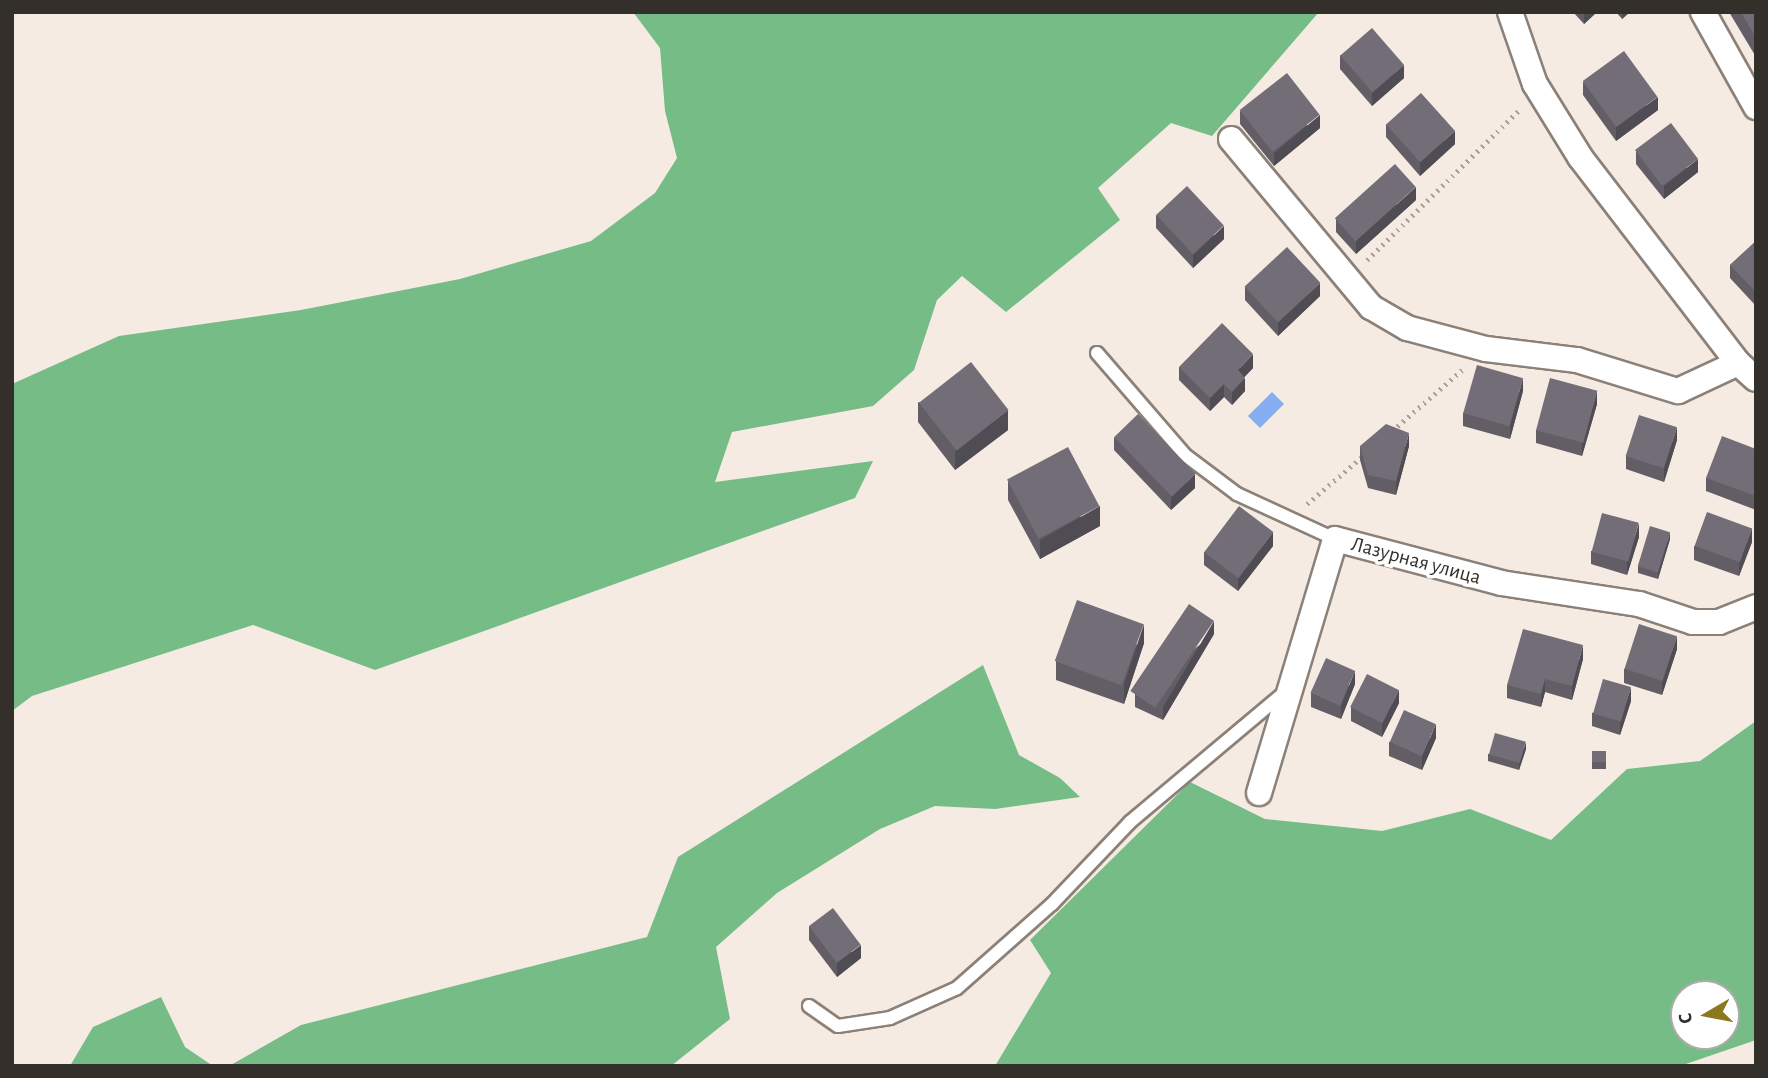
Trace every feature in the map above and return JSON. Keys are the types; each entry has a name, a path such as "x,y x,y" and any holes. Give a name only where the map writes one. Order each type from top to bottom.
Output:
{"street":[{"path":"1231,139 1370,307 1407,328 1486,349 1577,360 1649,386 1678,391 1747,371 1580,157 1539,90 1510,12"},
{"path":"1703,12 1756,107"},
{"name":"Лазурная улица","path":"1259,793 1335,539 1501,583 1639,604 1693,622 1719,622 1756,607"}],"lane":[{"path":"1097,353 1185,454 1237,494 1335,539"},
{"path":"809,1006 838,1026 890,1018 957,988 1052,904 1130,822 1292,685"}],"path":[{"path":"1346,280 1539,90"},
{"path":"1383,438 1486,349"},
{"path":"1291,519 1373,447"}],"green space":[{"path":"633,12 1319,12 1212,136 1171,123 1098,188 1120,220 1006,312 962,276 937,300 914,370 873,406 732,432 715,482 873,461 855,498 375,670 253,625 32,696 12,711 12,384 119,336 301,310 460,279 591,241 655,193 677,158 665,111 660,48"},
{"path":"983,665 1019,755 1060,778 1080,797 995,809 935,806 880,829 777,893 716,947 730,1019 671,1066 229,1066 301,1025 647,937 678,857"},
{"path":"1756,721 1756,1040 1740,1045 1740,980 1670,980 1670,1050 1727,1050 1680,1066 995,1066 1051,973 1030,940 1190,782 1265,819 1382,831 1470,809 1551,840 1627,769 1700,761"},
{"path":"161,997 185,1047 213,1066 70,1066 93,1027"}],"water":[{"path":"1272,392 1284,404 1260,428 1248,416"}],"building":[{"path":"1741,12 1756,12 1756,38"},
{"path":"1372,28 1404,65 1372,93 1340,56"},
{"path":"1624,51 1658,97 1616,127 1583,81"},
{"path":"1287,73 1320,115 1272,152 1240,110"},
{"path":"1421,93 1455,131 1420,162 1386,124"},
{"path":"1671,123 1698,159 1662,186 1635,150"},
{"path":"1395,164 1416,187 1356,241 1335,218"},
{"path":"1187,186 1224,225 1193,254 1156,215"},
{"path":"1756,241 1756,292 1730,265"},
{"path":"1287,247 1320,283 1278,322 1245,287"},
{"path":"1222,323 1253,354 1238,370 1245,378 1232,392 1224,384 1210,398 1179,367"},
{"path":"971,362 1009,410 957,451 919,403"},
{"path":"1477,365 1523,378 1509,426 1463,413"},
{"path":"1550,378 1597,391 1583,443 1536,430"},
{"path":"1138,414 1196,474 1172,497 1114,437"},
{"path":"1639,415 1677,427 1664,468 1626,456"},
{"path":"1386,424 1409,433 1396,481 1368,475 1360,446"},
{"path":"1722,436 1756,449 1756,496 1706,478"},
{"path":"1068,447 1099,506 1039,539 1007,479"},
{"path":"1239,506 1273,532 1238,578 1204,552"},
{"path":"1707,512 1752,528 1740,562 1695,546"},
{"path":"1602,513 1639,523 1628,561 1592,552"},
{"path":"1650,526 1670,532 1658,572 1638,566"},
{"path":"1077,600 1144,624 1121,685 1055,661"},
{"path":"1189,604 1214,621 1155,708 1130,691"},
{"path":"1639,624 1677,636 1663,681 1624,669"},
{"path":"1523,629 1583,645 1572,686 1545,679 1541,694 1507,685"},
{"path":"1326,658 1355,671 1340,706 1311,693"},
{"path":"1367,674 1399,690 1382,723 1350,707"},
{"path":"1603,679 1631,687 1621,722 1593,714"},
{"path":"1404,710 1436,724 1422,756 1390,742"},
{"path":"1495,733 1526,742 1520,763 1489,754"},
{"path":"1592,751 1606,751 1606,762 1592,762"},
{"path":"833,908 861,945 837,963 809,926"}]}
